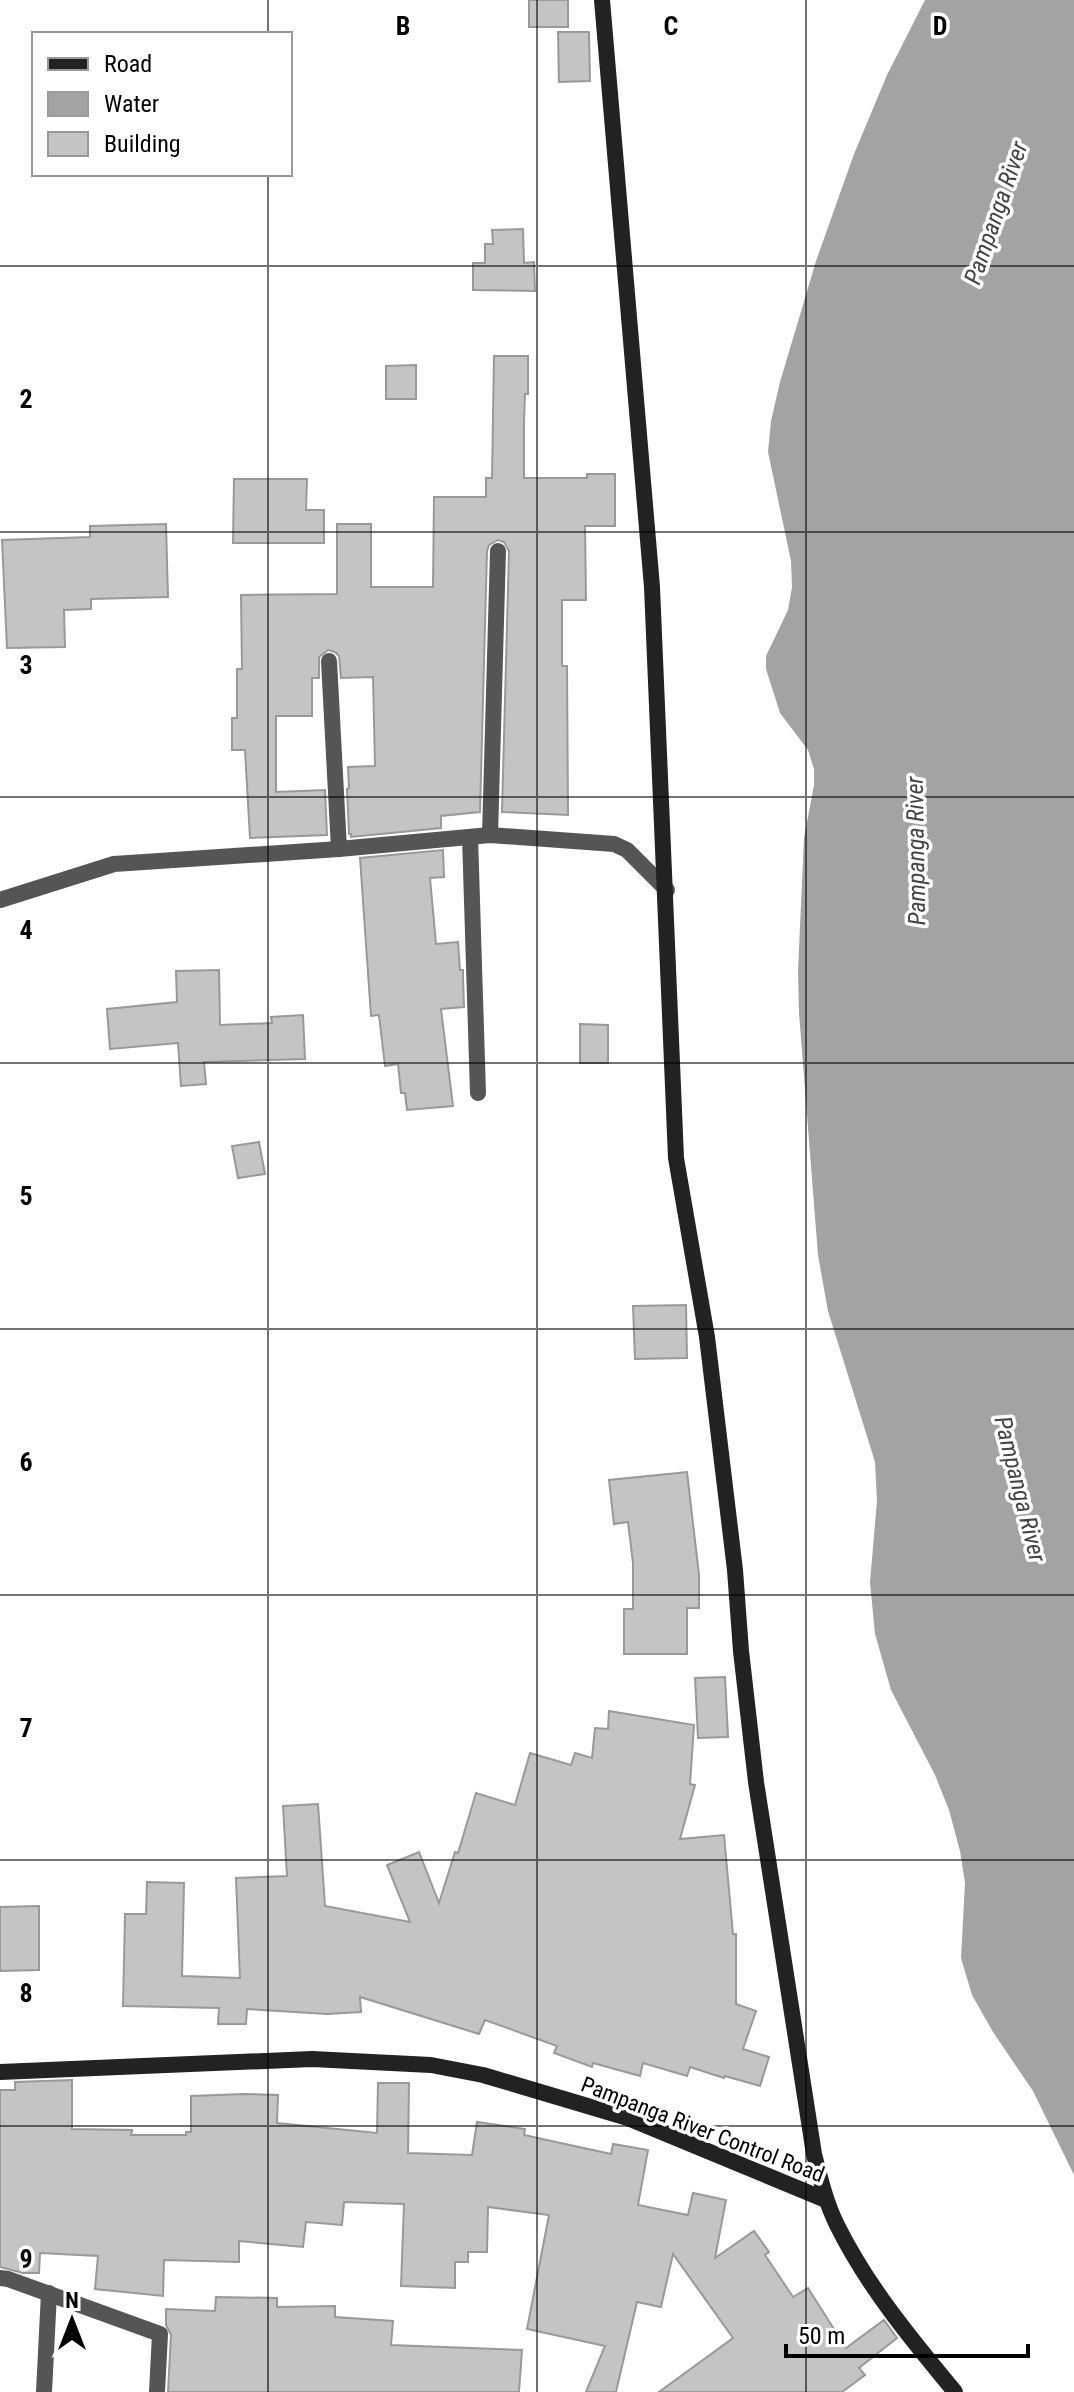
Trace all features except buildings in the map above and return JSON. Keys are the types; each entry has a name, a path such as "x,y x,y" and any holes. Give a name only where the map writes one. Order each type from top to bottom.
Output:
{"main road":[{"path":"602,0 652,587 676,1158 707,1337 756,1782 814,2154 826,2200"},
{"name":"Pampanga River Control Road","path":"0,2072 312,2059 431,2065 483,2075 628,2118 826,2200 843,2236 871,2282 914,2343 955,2392"}],"street":[{"path":"490,835 498,551"},
{"path":"329,661 339,849"},
{"path":"0,900 114,864 490,835 614,844 627,850 667,890"},
{"path":"470,837 478,1093"},
{"path":"0,2278 160,2334 157,2392"},
{"path":"44,2392 49,2293"}],"water":[{"name":"Pampanga River","path":"925,0 1074,0 1074,2175 1033,2091 972,1995 961,1958 965,1883 949,1810 935,1775 891,1690 875,1634 870,1582 877,1501 875,1462 828,1311 818,1255 799,1013 804,838 814,769 808,750 780,713 766,669 766,656 788,610 792,587 791,561 768,452 780,382 816,261 854,154 887,75"}]}
